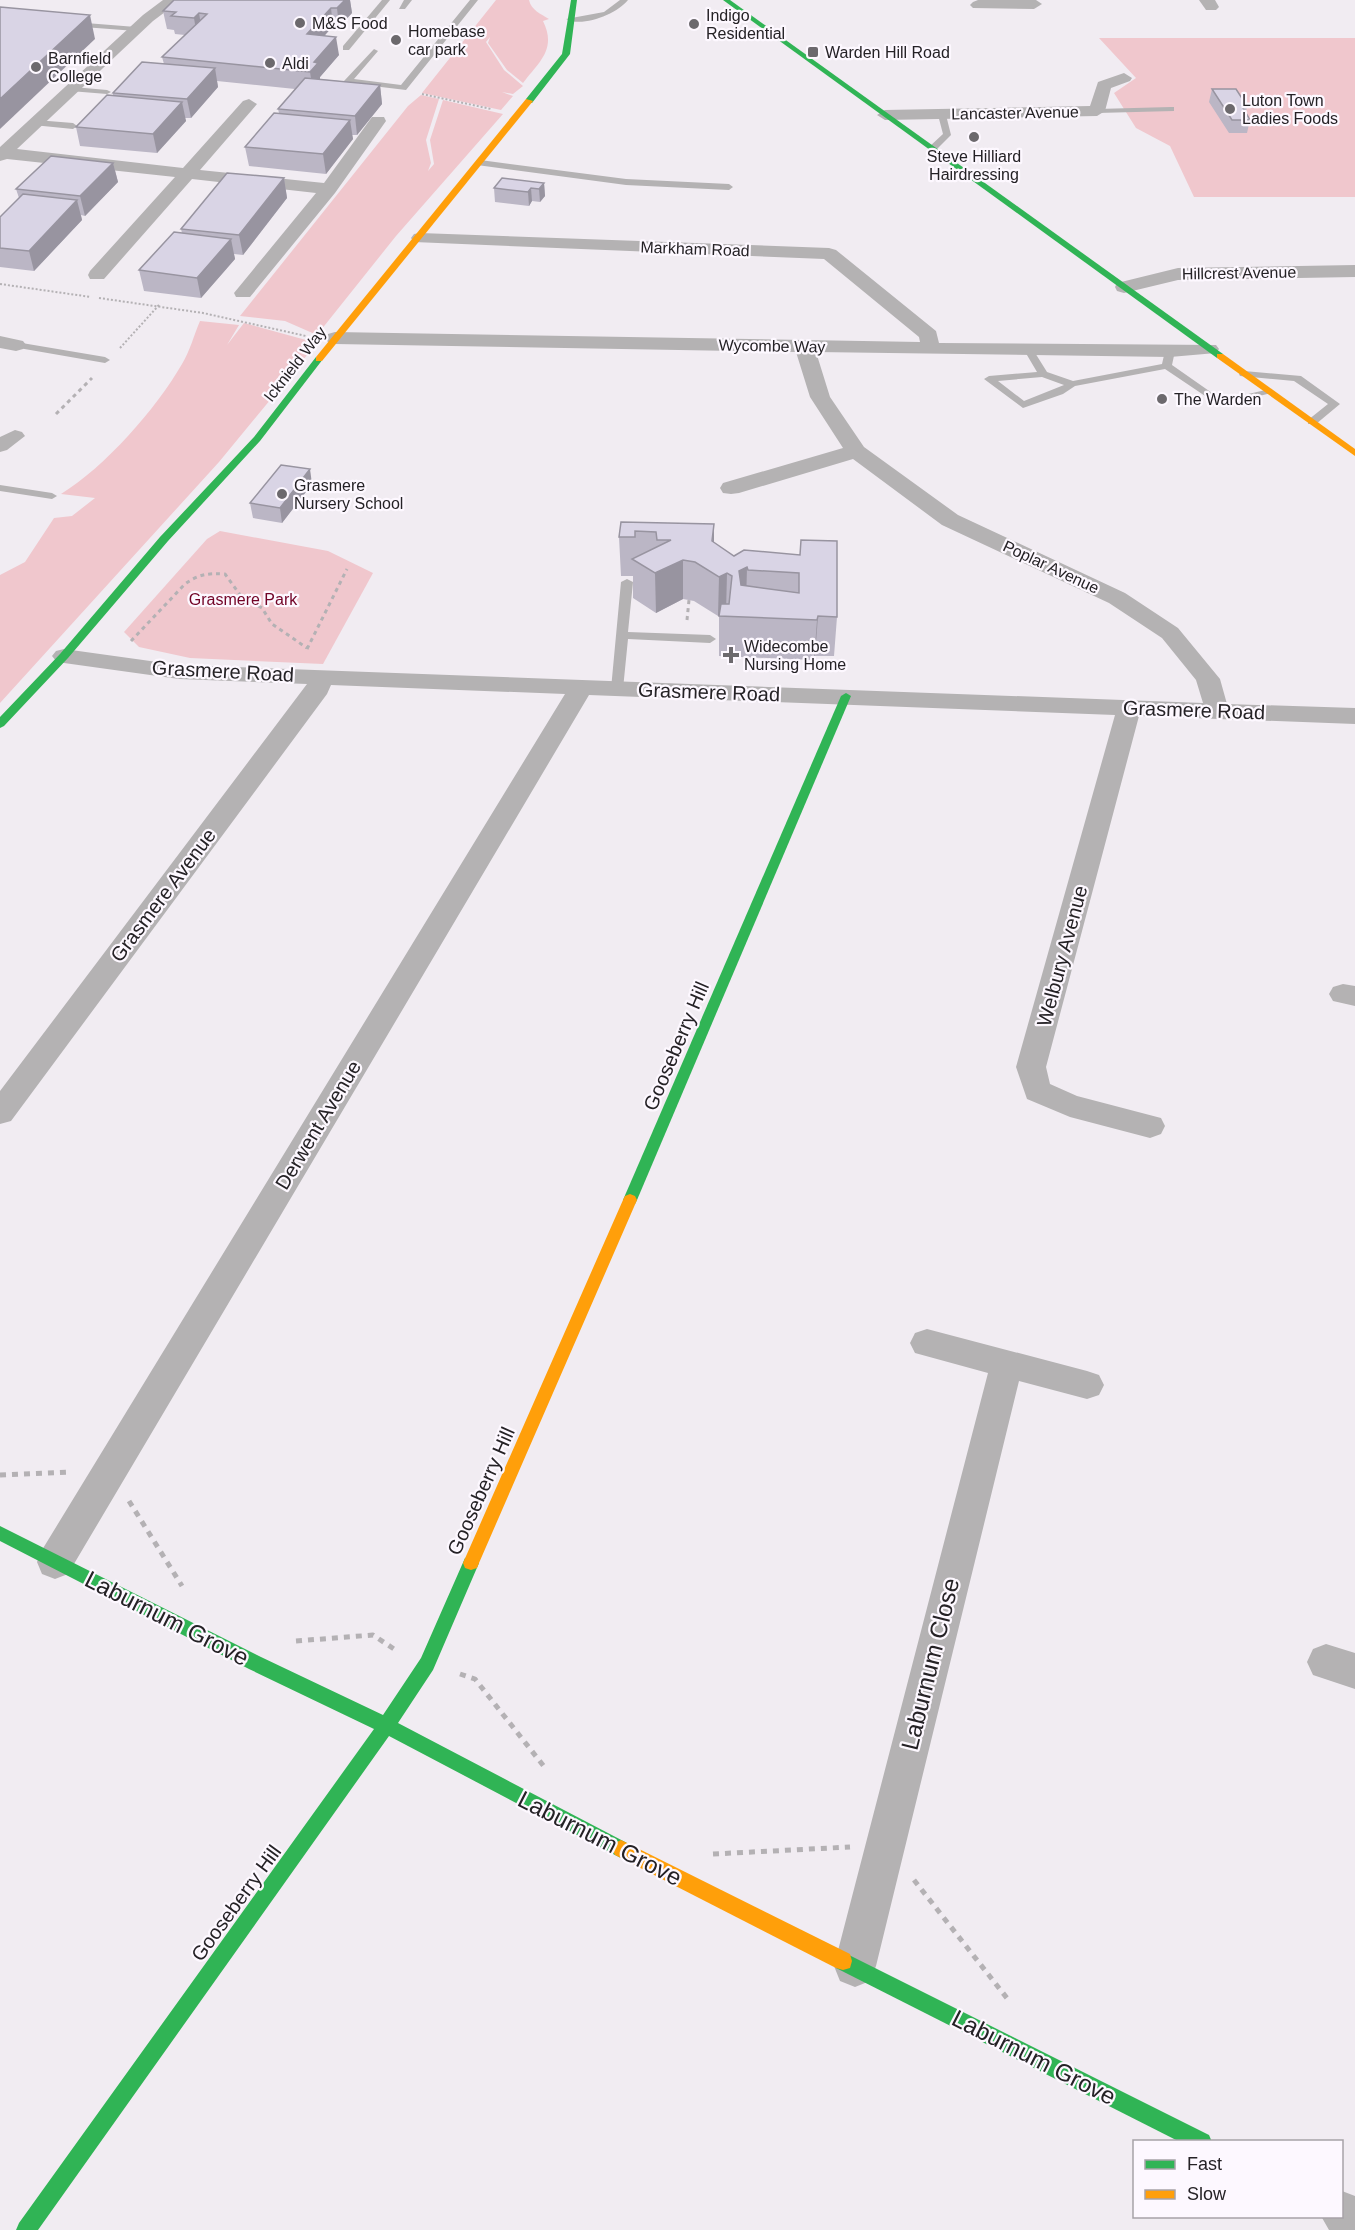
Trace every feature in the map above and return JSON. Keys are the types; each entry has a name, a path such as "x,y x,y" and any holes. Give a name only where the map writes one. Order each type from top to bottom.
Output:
{"main road":[{"name":"Icknield Way","path":"0,724 64,656 164,539 257,439 335,339 518,116 566,54 574,0"},
{"path":"726,0 1354,452"},
{"name":"Gooseberry Hill","path":"26,2230 387,1726 427,1664 660,1132 846,696"},
{"name":"Laburnum Grove","path":"0,1533 255,1663 387,1726 549,1813 1198,2140"}],"street":[{"path":"1,155 136,29 173,0"},
{"path":"978,5 996,2 1034,4"},
{"name":"Lancaster Avenue","path":"885,115 1097,111 1104,85 1124,78"},
{"path":"97,275 249,104"},
{"path":"243,293 329,189 378,121"},
{"path":"1,155 188,172 329,189"},
{"name":"Markham Road","path":"420,238 829,254 929,335 930,347"},
{"name":"Hillcrest Avenue","path":"1124,287 1178,274 1355,271"},
{"name":"Wycombe Way","path":"335,339 930,347 1168,358 1209,348"},
{"name":"Poplar Avenue","path":"804,347 820,397 856,451 950,520 1117,598 1170,633 1208,679 1217,710"},
{"path":"731,488 856,451"},
{"name":"Grasmere Road","path":"64,656 179,672 308,675 617,689 1355,716"},
{"name":"Grasmere Avenue","path":"0,1113 318,689 308,675"},
{"name":"Derwent Avenue","path":"55,1562 581,687"},
{"name":"Welbury Avenue","path":"1130,708 1031,1067 1037,1090 1070,1106 1150,1126"},
{"path":"927,1343 1087,1385"},
{"name":"Laburnum Close","path":"855,1966 1007,1363"}],"lane":[{"path":"346,48 386,0"},
{"path":"374,51 348,81 404,88 474,0"},
{"path":"570,19 603,15 620,6 624,0"},
{"path":"65,24 136,29"},
{"path":"73,89 107,92"},
{"path":"1097,111 1171,109"},
{"path":"932,149 947,135 942,115"},
{"path":"36,123 73,126"},
{"path":"480,163 626,182 729,187"},
{"path":"8,343 105,360"},
{"path":"1029,350 1043,374"},
{"path":"1072,384 1043,374 990,379 1023,405 1059,392 1072,384 1168,358 1220,403 1270,392"},
{"path":"1244,374 1297,378 1335,404 1312,422"},
{"path":"0,488 52,496"},
{"path":"617,689 627,582"},
{"path":"622,635 710,639"}],"path":[{"path":"404,88 518,116"},
{"path":"0,284 62,294 160,305 263,324 317,339 335,339"},
{"path":"308,675 307,648 327,605 347,570"},
{"path":"98,660 112,646 129,642 143,633 176,593 192,579 207,573 225,574 241,596 262,608 272,624 307,648"},
{"path":"0,1475 82,1472 124,1491 189,1596"},
{"path":"255,1663 269,1644 373,1635 399,1652"},
{"path":"450,1671 475,1679 562,1790 549,1813"},
{"path":"702,1854 856,1847"},
{"path":"908,1873 1018,2012 1009,2044"}],"green space":[{"path":"496,0 529,0 534,9 549,19 543,21 548,40 544,55 523,83 507,70 488,43 490,37 486,42 504,70 523,86 513,94 502,92 513,96 501,110 422,93"},
{"path":"1099,38 1355,38 1355,197 1194,197 1170,146 1136,128 1114,93 1136,78"},
{"path":"421,95 439,99 426,140 431,163 428,171 434,164 430,140 443,100 503,114 396,236 317,335 285,321 240,316 408,106"},
{"path":"200,321 239,325 227,345 244,323 317,343 219,462 0,703 0,575 25,562 54,518 72,516 95,498 61,494 95,469 144,418 182,364"},
{"name":"Grasmere Park","path":"220,531 328,551 373,573 323,664 190,658 139,647 124,632 207,539"}],"building":[{"path":"174,0 345,0 337,8 331,8 307,34 336,37 314,62 318,63 310,72 162,57 207,14 199,13 194,18 171,16 176,12 163,11"},
{"path":"0,7 90,15 0,99"},
{"path":"142,62 215,68 187,99 113,93"},
{"path":"305,78 380,85 355,116 278,109"},
{"path":"1212,89 1236,89 1247,106 1242,106 1250,120 1232,120"},
{"path":"107,95 182,102 153,134 76,127"},
{"path":"274,113 350,120 323,154 245,147"},
{"path":"51,156 113,163 80,196 16,189"},
{"path":"227,173 284,178 239,235 181,229"},
{"path":"502,178 544,183 539,189 531,188 528,192 494,188"},
{"path":"23,194 77,200 29,251 0,248 0,217"},
{"path":"174,232 231,239 197,278 139,270"},
{"path":"281,465 310,469 280,508 250,503"},
{"path":"621,522 714,524 712,541 734,556 744,550 800,555 801,540 837,541 837,617 818,616 817,620 719,616 721,604 729,604 732,576 727,573 719,577 695,562 683,560 655,573 632,559 671,540 657,540 656,532 635,531 635,537 619,537","holes":["747,567 748,570 799,573 799,593 741,585 739,571"]}],"traffic: fast":[{"path":"529,101 566,54 574,0"},
{"path":"726,0 1220,356"},
{"path":"0,724 64,656 164,539 257,439 319,359"},
{"path":"630,1200 846,696"},
{"path":"0,1533 255,1663 387,1726 621,1849"},
{"path":"26,2230 377,1740 427,1664 471,1563"},
{"path":"843,1961 1198,2140"}],"traffic: slow":[{"path":"319,359 529,101"},
{"path":"1220,356 1355,453"},
{"path":"471,1563 630,1200"},
{"path":"621,1849 843,1961"}],"place":[{"name":"M&S Food","path":"300,23"},
{"name":"Indigo Residential","path":"694,24"},
{"name":"Homebase car park","path":"396,40"},
{"name":"Warden Hill Road","path":"813,52"},
{"name":"Aldi","path":"270,63"},
{"name":"Barnfield College","path":"36,67"},
{"name":"Luton Town Ladies Foods","path":"1230,109"},
{"name":"Steve Hilliard Hairdressing","path":"974,137"},
{"name":"The Warden","path":"1162,399"},
{"name":"Grasmere Nursery School","path":"282,494"},
{"name":"Widecombe Nursing Home","path":"731,655"}]}
